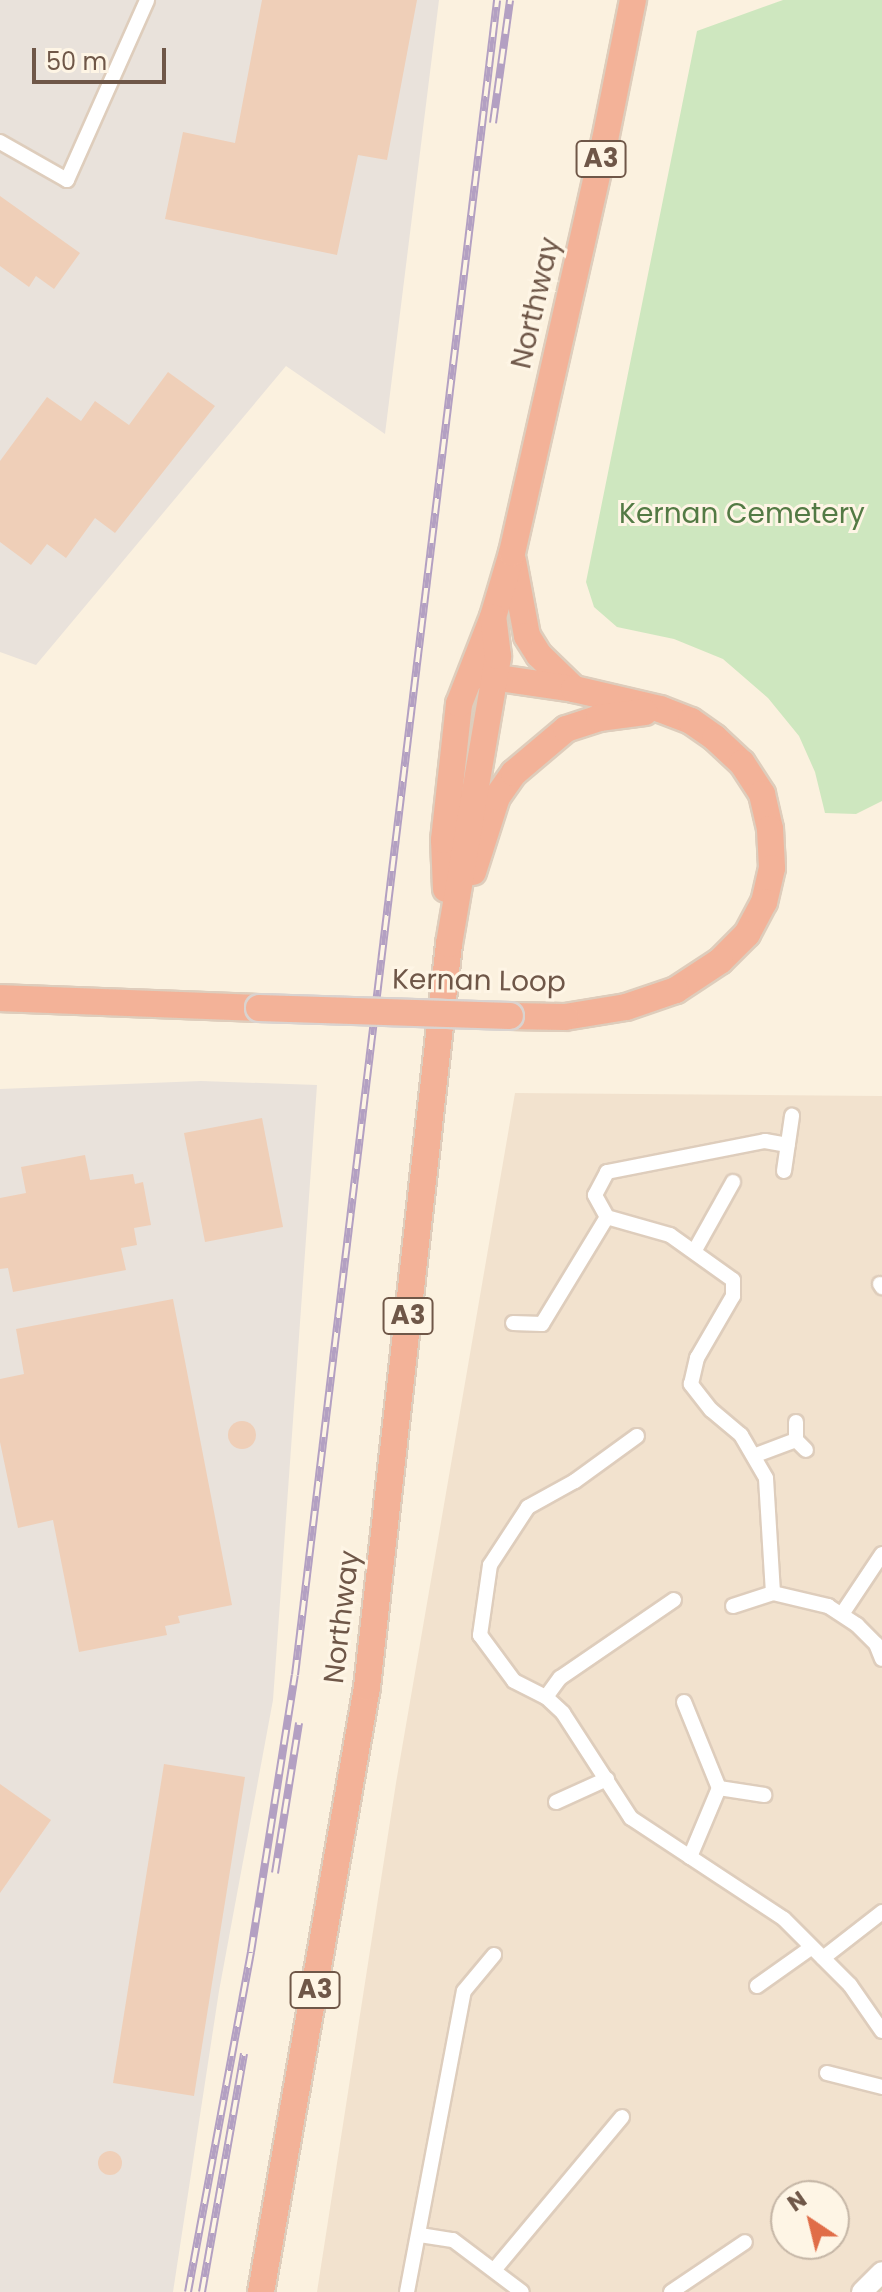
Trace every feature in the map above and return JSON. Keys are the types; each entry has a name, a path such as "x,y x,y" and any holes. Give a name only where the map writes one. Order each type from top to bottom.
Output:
{"highway":[{"name":"Northway","path":"449,944 446,884 478,690 481,676 498,656 493,617 512,553 599,170 633,0"},
{"path":"512,553 527,636 539,655 574,689"},
{"name":"Northway","path":"261,2292 367,1687 481,676"},
{"name":"Kernan Loop","path":"0,998 565,1017 626,1007 676,990 729,952 747,934 764,902 772,868 770,829 762,794 742,763 691,721 660,709 574,689 481,676"},
{"name":"A3","path":"449,944 497,797 514,773 566,729 599,718 660,709"}],"street":[{"path":"0,142 67,180 147,0"},
{"path":"784,1171 792,1116"},
{"path":"773,1593 766,1478 756,1455 741,1435 711,1410 691,1384 697,1358 733,1296 733,1280 670,1235 607,1217 595,1195 607,1172 765,1141 788,1145"},
{"path":"695,1250 733,1182"},
{"path":"513,1323 542,1324 607,1217"},
{"path":"756,1455 801,1445 796,1422"},
{"path":"637,1436 575,1481 528,1507 490,1565 480,1635 514,1681 546,1697 563,1713 631,1818 784,1919 850,1985 882,2031"},
{"path":"842,1614 882,1554"},
{"path":"733,1606 773,1593 828,1606 842,1614 876,1644 882,1659"},
{"path":"546,1697 560,1678 674,1600"},
{"path":"684,1702 719,1788 690,1857"},
{"path":"556,1802 607,1779"},
{"path":"719,1788 764,1795"},
{"path":"757,1986 882,1912"},
{"path":"407,2292 464,1991 494,1955"},
{"path":"827,2073 882,2087"},
{"path":"495,2269 622,2117"},
{"path":"420,2235 453,2240 522,2292"},
{"path":"671,2292 745,2242"},
{"path":"862,2292 882,2272"}],"shaded area":[{"path":"0,0 439,0 385,434 286,366 36,665 0,652"},
{"path":"201,1081 317,1085 273,1700 219,1991 173,2292 0,2292 0,1089"},
{"path":"515,1093 882,1096 882,2292 317,2292 396,1783"}],"green space":[{"name":"Kernan Cemetery","path":"783,0 882,0 882,801 856,814 825,813 815,772 799,736 768,698 723,659 674,639 617,627 594,607 586,582 697,31"}],"building":[{"path":"262,0 417,0 387,160 358,155 337,255 165,219 183,132 235,143"},
{"path":"0,196 80,253 54,289 36,276 29,287 0,266"},
{"path":"168,372 215,406 115,533 95,518 66,558 47,544 31,565 0,542 0,461 47,397 81,421 95,401 129,425"},
{"path":"262,1118 283,1227 205,1242 184,1133"},
{"path":"85,1155 90,1180 133,1174 135,1184 143,1182 151,1225 134,1228 137,1245 121,1248 126,1270 13,1292 8,1268 0,1269 0,1198 26,1193 21,1167"},
{"path":"173,1299 232,1605 178,1616 180,1623 165,1626 167,1635 79,1652 53,1520 18,1528 0,1442 0,1379 24,1374 16,1329"},
{"path":"242,1421 252,1425 256,1435 252,1445 242,1449 232,1445 228,1435 232,1425"},
{"path":"164,1764 245,1777 194,2096 113,2083"},
{"path":"0,1784 51,1820 0,1893"},
{"path":"110,2151 119,2154 122,2163 119,2172 110,2175 101,2172 98,2163 101,2154"}],"railway":[{"path":"188,2292 251,1952 295,1675 497,0"},
{"path":"493,123 510,0"},
{"path":"275,1873 299,1723"},
{"path":"202,2292 244,2054"}]}
